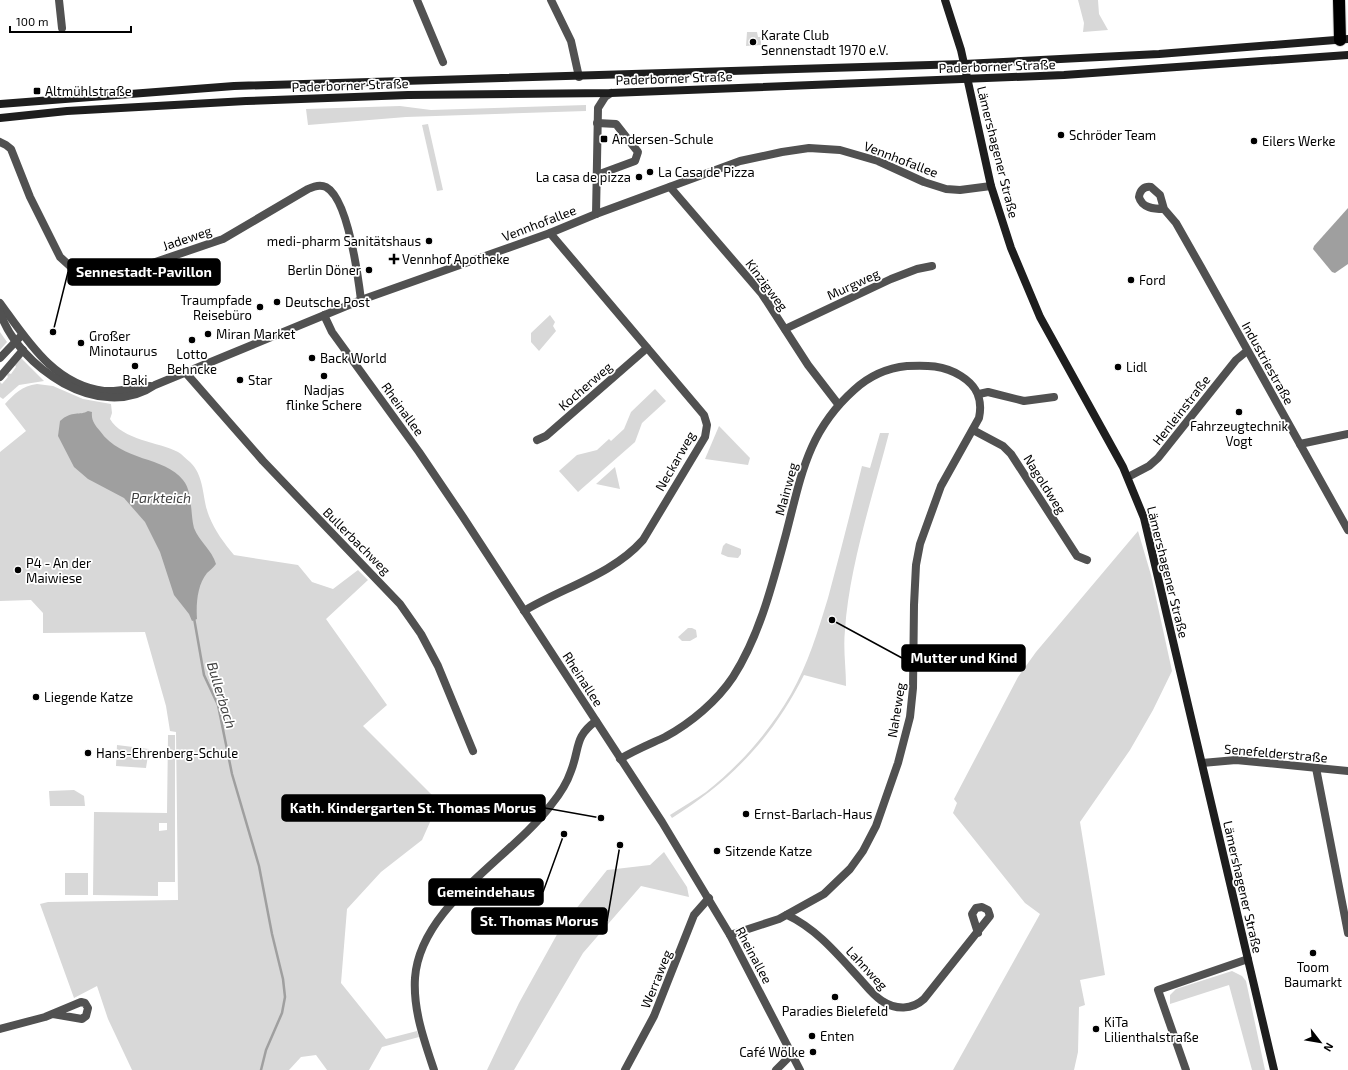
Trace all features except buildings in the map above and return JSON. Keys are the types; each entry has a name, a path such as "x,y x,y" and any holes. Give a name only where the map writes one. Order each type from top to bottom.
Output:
{"highway":[{"path":"1339,0 1344,39"}],"main road":[{"name":"Lämershagener Straße","path":"945,0 968,80 991,186 1011,248 1040,317 1128,477 1147,529 1274,1070"},
{"name":"Paderborner Straße","path":"0,104 234,86 579,77 964,64 1159,54 1344,39"},
{"path":"1344,39 1345,55"},
{"name":"Paderborner Straße","path":"0,118 67,111 238,101 408,95 612,93 968,80 1064,75 1345,55"}],"street":[{"path":"59,0 62,28"},
{"path":"417,0 443,62"},
{"path":"551,0 571,41 579,77"},
{"name":"Vennhofallee","path":"596,214 598,108 605,97 612,93"},
{"path":"597,123 616,124 638,152 635,161 597,174"},
{"name":"Jadeweg","path":"0,142 6,144 11,149 30,197 60,257 71,267 83,274 96,277 106,277 126,272 223,239 308,189 318,185 325,186 331,190 337,200 347,227 356,261 362,300"},
{"name":"Vennhofallee","path":"155,385 362,300 550,233 596,214 740,161 809,148 840,150 878,161 924,182 946,189 960,190 991,186"},
{"name":"Kinzigweg","path":"670,187 762,294 838,404"},
{"name":"Industriestraße","path":"1164,209 1180,230 1348,530"},
{"name":"Neckarweg","path":"524,611 608,569 624,559 637,548 705,437 706,425 704,415 550,233"},
{"name":"Murgweg","path":"785,329 891,280 918,269 932,266"},
{"path":"0,303 24,350 57,379 74,389 92,395 116,398 132,396 145,392 155,385"},
{"path":"0,312 4,322 19,338 50,365 84,386 105,391 116,391 155,385"},
{"name":"Rheinallee","path":"324,315 332,332 419,452 596,721 709,898 730,934 800,1070"},
{"path":"9,367 0,358 19,338"},
{"name":"Kocherweg","path":"537,440 546,436 647,348"},
{"path":"0,377 24,350"},
{"name":"Henleinstraße","path":"1128,477 1155,462 1236,360 1247,351"},
{"name":"Mainweg","path":"620,759 667,736 691,720 722,692 733,677 746,653 762,614 810,449 823,423 838,404 860,385 878,374 891,369 920,365 936,366 960,375 971,383 979,394"},
{"name":"Bullerbachweg","path":"186,373 252,449 400,604 421,634 438,666 473,751"},
{"path":"979,394 988,392 1024,401 1054,397"},
{"name":"Naheweg","path":"730,934 768,923 787,915 824,894 843,877 862,851 881,815 901,754 910,716 913,688 916,565 920,544 941,486 973,430 981,411 979,394"},
{"name":"Nagoldweg","path":"973,430 1003,446 1011,454 1077,556 1087,560"},
{"path":"1300,444 1348,434"},
{"path":"434,1070 421,1029 416,1000 416,978 423,948 434,927 456,900 518,842 552,804 567,781 576,758 581,734 596,721"},
{"name":"Senefelderstraße","path":"1202,763 1228,760 1348,771"},
{"path":"1316,768 1348,933"},
{"name":"Werraweg","path":"624,1070 654,1016 694,915 709,898"},
{"name":"Lahnweg","path":"787,915 810,928 878,998 891,1006 902,1008 912,1007 924,1000 978,933"},
{"path":"1186,1070 1158,990 1248,959"},
{"path":"0,1030 53,1014"},
{"path":"776,1070 792,1054"}],"shaded area":[{"path":"1078,0 1098,0 1099,14 1108,30 1083,32 1084,23"},
{"name":"Karate Club Sennenstadt 1970 e.V.","path":"747,32 757,32 758,37 761,37 761,45 746,46"},
{"path":"586,105 586,111 406,117 308,125 306,109 400,106 431,110"},
{"path":"428,124 443,190 437,191 422,125"},
{"path":"550,315 555,322 553,326 556,331 539,351 531,342 531,333"},
{"path":"0,332 7,342 0,350"},
{"path":"21,358 44,381 19,385 3,399 0,397 0,382 2,384 8,377 8,373 11,374 16,367 15,365"},
{"path":"37,384 53,386 83,399 111,404 112,413 110,419 123,432 141,440 178,452 182,455 195,468 201,481 211,521 220,537 234,555 298,565 312,582 333,589 358,570 368,580 326,619 387,705 363,726 439,802 422,840 381,872 347,909 341,983 386,1039 417,1031 419,1037 382,1047 369,1070 327,1070 316,1055 301,1057 289,1070 132,1070 108,1019 97,986 74,998 40,904 48,902 178,900 176,732 170,731 166,706 145,632 43,633 43,613 31,600 0,601 0,452 26,431 5,404 19,391"},
{"path":"655,389 666,401 642,423 635,442 578,492 559,471 577,455 597,450 609,439 611,441 624,429 631,412"},
{"path":"719,426 750,458 748,465 705,459"},
{"path":"880,433 889,433 862,531 847,606 844,644 846,686 804,675 779,718 748,756 732,773 713,789 672,818 670,815 706,792 742,759 774,721 797,683 808,659 828,598 862,466 870,468"},
{"path":"615,467 620,489 596,484"},
{"path":"1138,531 1151,575 1172,671 1153,710 1130,750 1080,822 1105,975 1080,980 1085,1005 1079,1007 1078,1052 1074,1070 953,1070 1040,914 1025,903 953,813 957,803 954,799 1018,677 1036,652"},
{"path":"726,543 741,549 741,554 738,558 728,557 721,554 723,546"},
{"path":"688,628 696,630 697,637 690,641 682,641 678,637"},
{"path":"168,735 175,735 175,882 158,882 158,896 93,895 94,812 167,813","holes":["159,823 167,823 167,830 159,831"]},
{"path":"117,745 149,749 146,768 116,766"},
{"path":"74,790 84,796 85,806 50,806 49,791"},
{"path":"664,852 687,887 689,897 641,886 583,953 514,1070 487,1070 519,1003 560,929 607,870 650,865"},
{"path":"65,873 88,873 88,895 65,895"},
{"path":"1232,971 1242,976 1246,981 1265,1070 1252,1070 1229,985 1170,1004 1170,995 1176,989"}],"water":[{"path":"1348,208 1348,264 1335,273 1332,272 1313,249"},
{"name":"Parkteich","path":"88,411 92,412 92,418 95,424 109,441 131,454 154,462 175,472 186,485 190,497 194,528 196,533 212,554 216,564 207,573 201,583 197,601 197,619 192,621 189,614 174,595 160,552 145,522 124,498 88,479 74,467 58,436 60,421 72,414"}],"waterway":[{"name":"Bullerbach","path":"194,618 204,675 218,705 232,774 259,866 272,934 283,979 285,997 282,1013 266,1050 261,1070"}],"place":[{"name":"Karate Club Sennenstadt 1970 e.V.","path":"753,42"},
{"name":"Altmühlstraße","path":"37,91"},
{"name":"Schröder Team","path":"1061,135"},
{"name":"Andersen-Schule","path":"604,139"},
{"name":"Eilers Werke","path":"1254,141"},
{"name":"La Casa de Pizza","path":"650,172"},
{"name":"La casa de pizza","path":"639,177"},
{"name":"medi-pharm Sanitätshaus","path":"429,241"},
{"name":"Vennhof Apotheke","path":"394,259"},
{"name":"Berlin Döner","path":"369,270"},
{"name":"Ford","path":"1131,280"},
{"name":"Deutsche Post","path":"277,302"},
{"name":"Traumpfade Reisebüro","path":"260,307"},
{"name":"Sennestadt-Pavillon","path":"53,332"},
{"name":"Miran Market","path":"208,334"},
{"name":"Lotto Behncke","path":"192,340"},
{"name":"Großer Minotaurus","path":"81,343"},
{"name":"Back World","path":"312,358"},
{"name":"Baki","path":"135,366"},
{"name":"Lidl","path":"1118,367"},
{"name":"Nadjas flinke Schere","path":"324,376"},
{"name":"Star","path":"240,380"},
{"name":"Fahrzeugtechnik Vogt","path":"1239,412"},
{"name":"P4 - An der Maiwiese","path":"18,570"},
{"name":"Mutter und Kind","path":"832,620"},
{"name":"Liegende Katze","path":"36,697"},
{"name":"Hans-Ehrenberg-Schule","path":"88,753"},
{"name":"Ernst-Barlach-Haus","path":"746,814"},
{"name":"Kath. Kindergarten St. Thomas Morus","path":"601,818"},
{"name":"Gemeindehaus","path":"564,834"},
{"name":"St. Thomas Morus","path":"620,845"},
{"name":"Sitzende Katze","path":"717,851"},
{"name":"Toom Baumarkt","path":"1313,953"},
{"name":"Paradies Bielefeld","path":"835,997"},
{"name":"KiTa Lilienthalstraße","path":"1096,1029"},
{"name":"Enten","path":"812,1036"},
{"name":"Café Wölke","path":"813,1052"}]}
